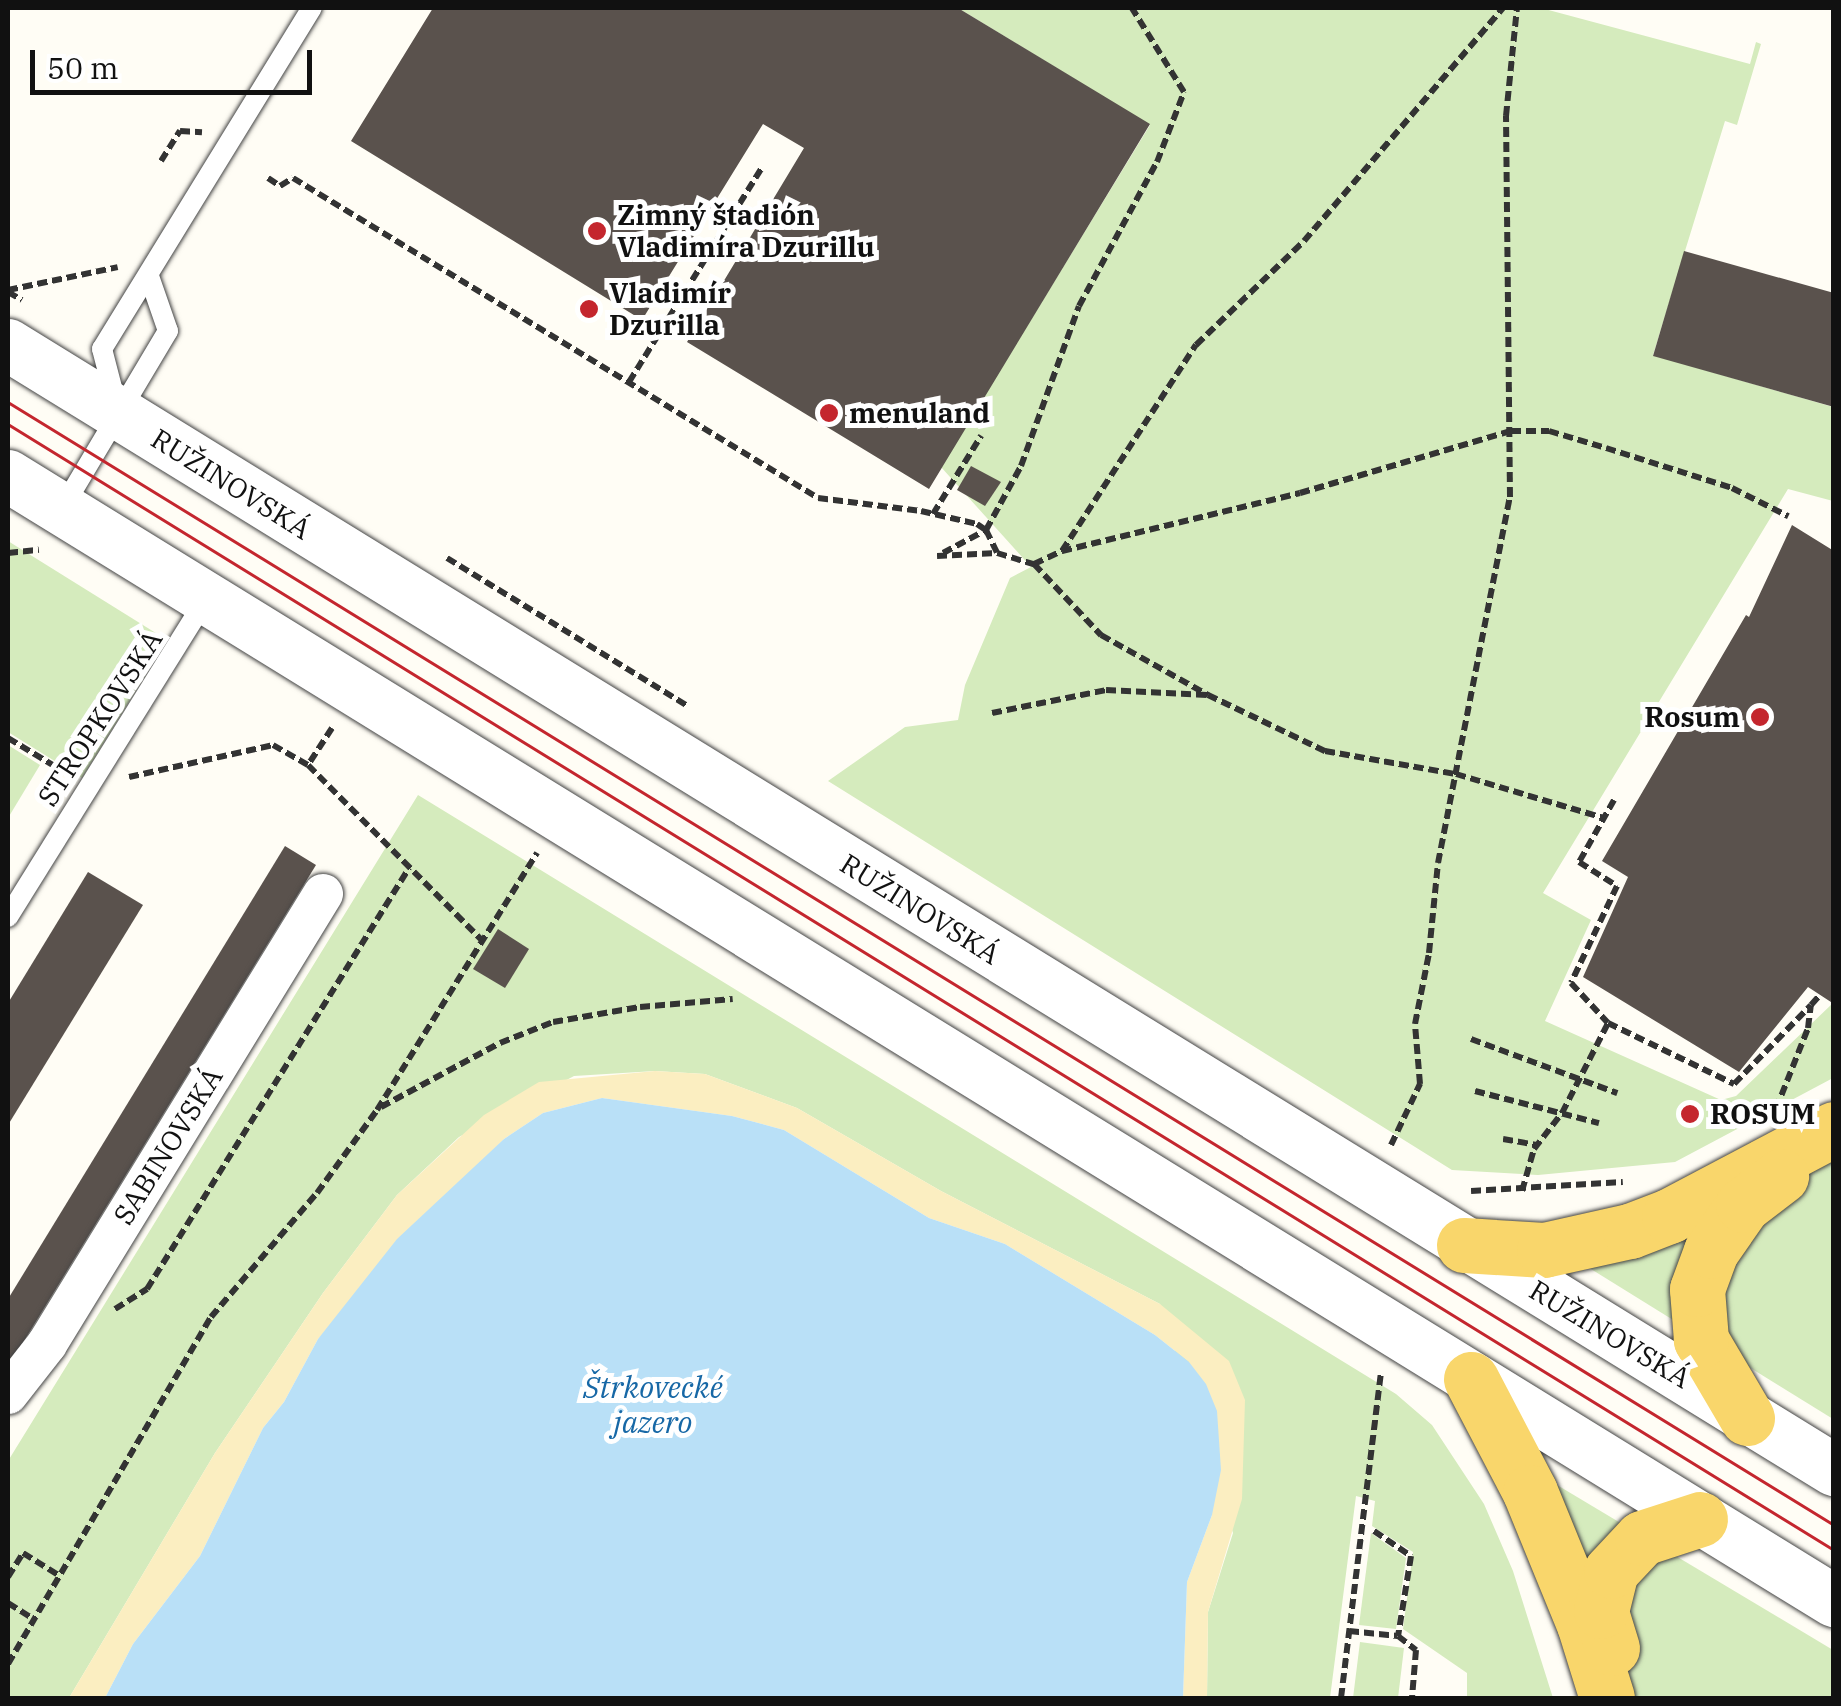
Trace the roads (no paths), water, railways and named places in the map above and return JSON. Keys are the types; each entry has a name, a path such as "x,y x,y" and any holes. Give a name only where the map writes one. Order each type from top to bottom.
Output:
{"main road":[{"path":"1464,1245 1544,1250 1630,1230 1668,1216 1834,1129"},
{"path":"1748,1418 1701,1340 1697,1289 1711,1251 1742,1204 1763,1186 1834,1148"},
{"path":"1471,1379 1530,1492 1584,1624 1607,1698"},
{"path":"1627,1698 1600,1611 1605,1582 1642,1538 1700,1519"}],"street":[{"name":"RUŽINOVSKÁ","path":"8,346 1834,1470"},
{"path":"8,476 50,530 206,599 1834,1601"},
{"name":"SABINOVSKÁ","path":"8,1394 47,1344 323,894"}],"lane":[{"path":"119,414 102,349 312,8"},
{"path":"50,530 168,331 148,276"},
{"name":"STROPKOVSKÁ","path":"8,916 206,599"}],"water":[{"name":"Štrkovecké jazero","path":"602,1098 732,1116 784,1130 929,1218 1005,1244 1155,1335 1189,1362 1206,1384 1217,1411 1221,1470 1212,1515 1187,1582 1183,1698 105,1698 133,1644 200,1556 263,1428 284,1402 318,1339 397,1239 504,1139 543,1113"}],"tram line":[{"path":"8,402 1834,1525"},
{"path":"8,424 1834,1550"}],"place":[{"name":"Zimný štadión Vladimíra Dzurillu","path":"597,231"},
{"name":"Vladimír Dzurilla","path":"589,309"},
{"name":"menuland","path":"829,413"},
{"name":"Rosum","path":"1760,717"},
{"name":"ROSUM","path":"1690,1114"}]}
